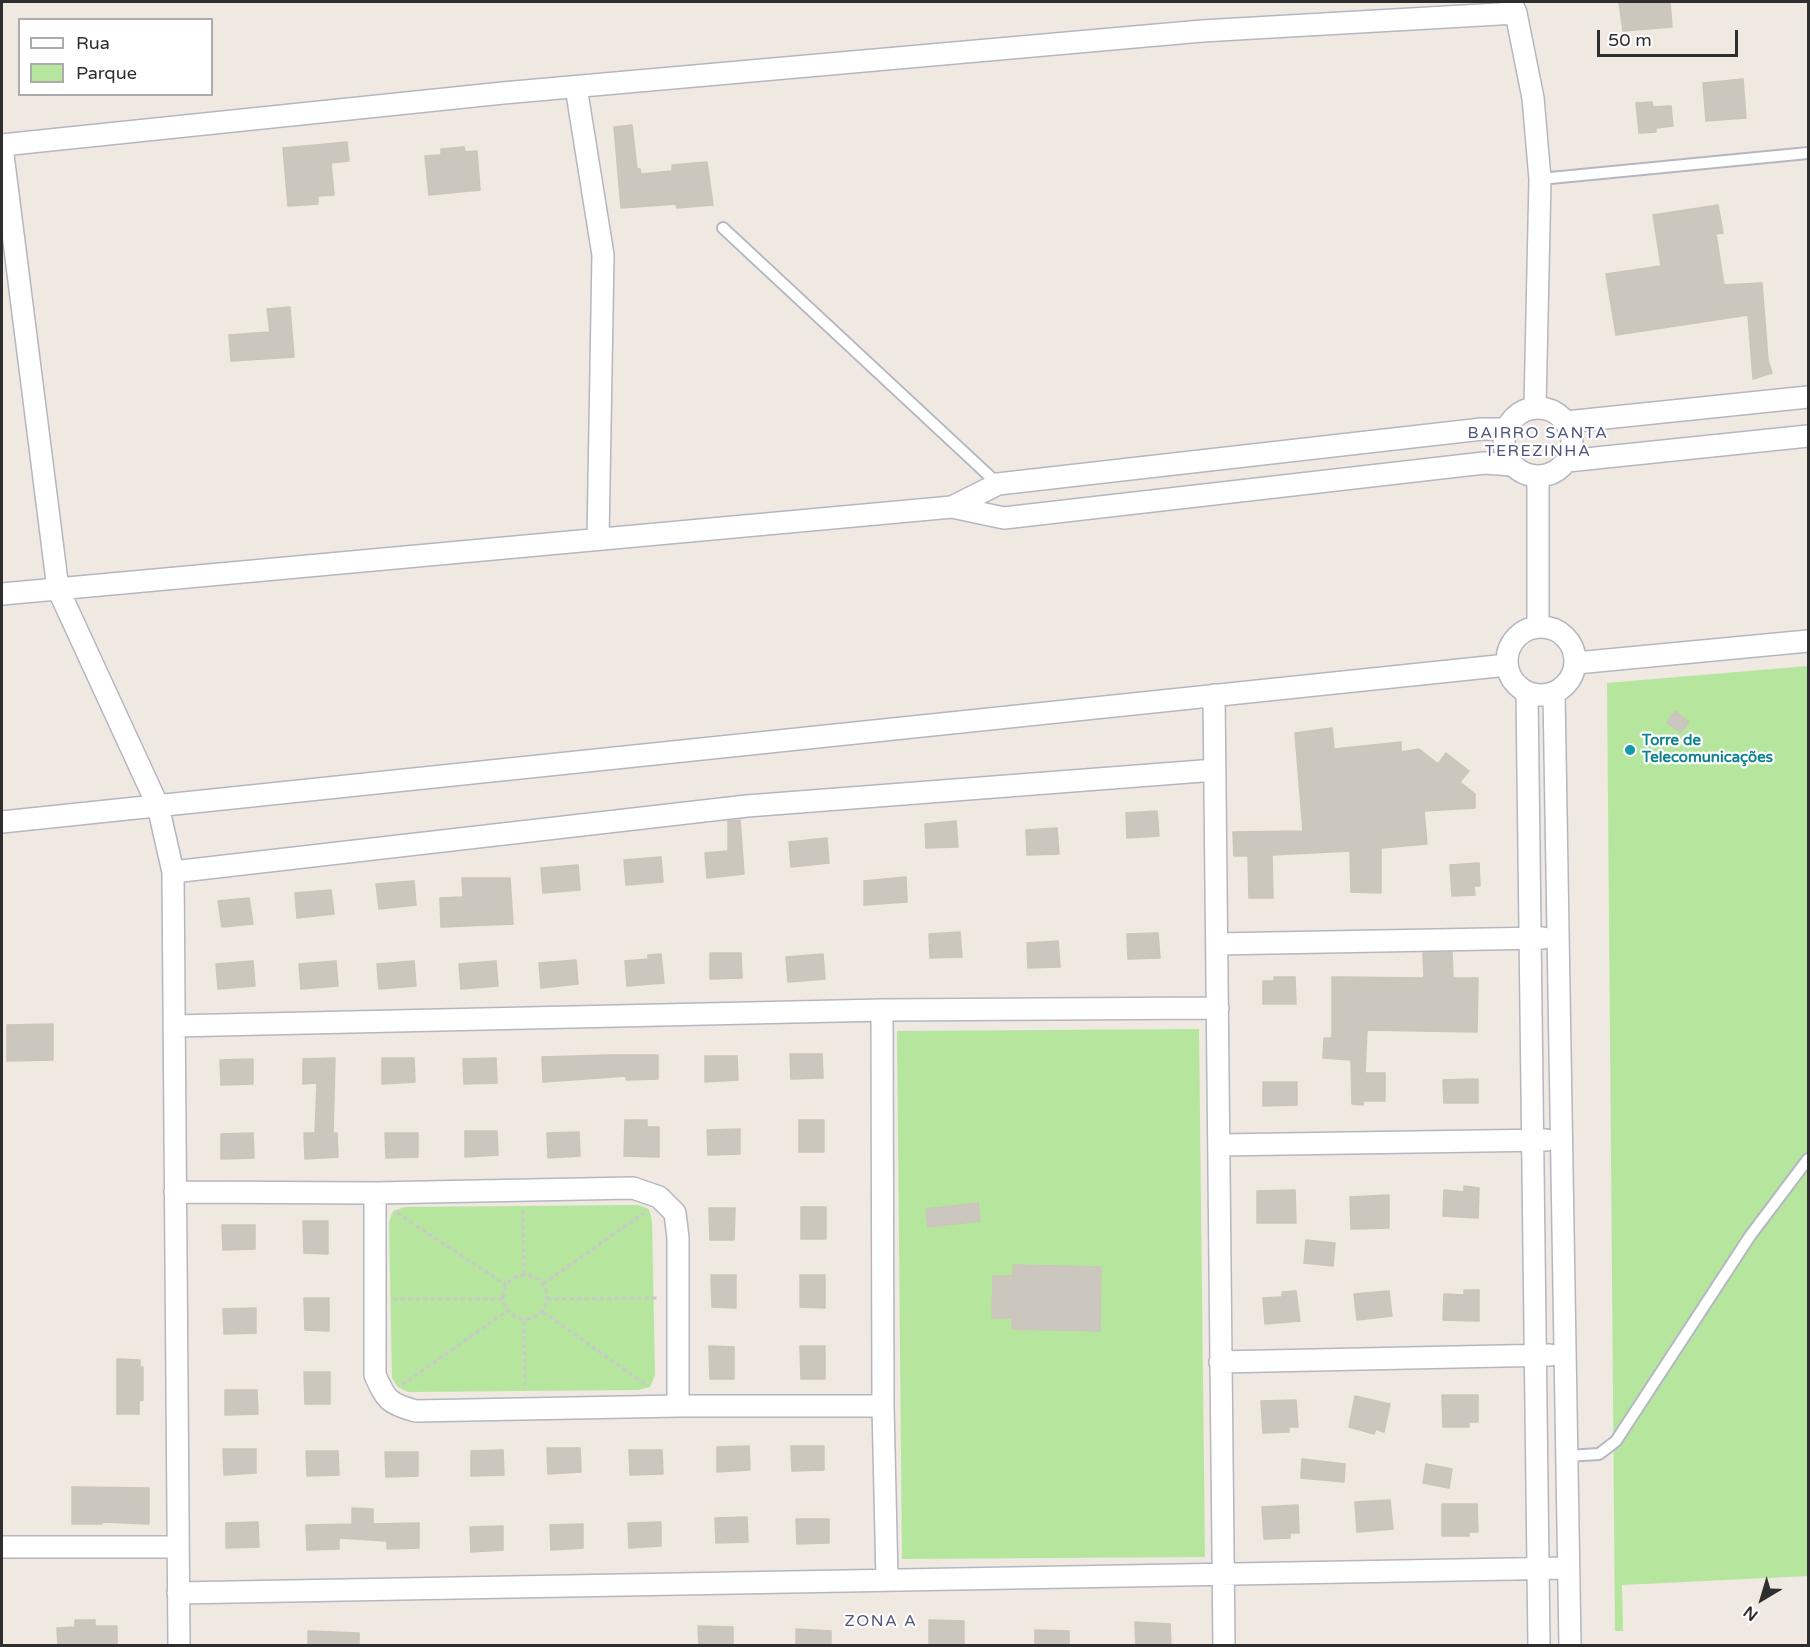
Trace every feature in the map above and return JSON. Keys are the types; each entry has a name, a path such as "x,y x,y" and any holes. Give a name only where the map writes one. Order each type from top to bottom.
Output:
{"street":[{"path":"179,1646 173,872 158,806 58,588 2,146 576,87 1513,7 1533,98 1540,179 1535,408"},
{"path":"576,87 603,255 598,539"},
{"path":"1566,422 1809,397"},
{"path":"1535,408 1552,411 1566,422 1573,441 1567,461 1560,469 1538,477 1520,472 1513,465 1504,449 1506,429 1517,414 1535,408"},
{"path":"951,507 998,484 1482,429 1506,429"},
{"path":"1567,461 1809,436"},
{"path":"2,594 951,507 1004,518 1472,465 1513,465"},
{"path":"1538,477 1538,627"},
{"path":"998,484 1004,518"},
{"path":"1538,627 1547,627 1565,636 1571,644 1576,663 1569,681 1554,693 1545,695 1527,692 1514,681 1507,665 1511,644 1527,629 1538,627"},
{"path":"1576,663 1809,641"},
{"path":"2,822 1507,665"},
{"path":"1527,692 1539,1646"},
{"path":"1554,693 1570,1646"},
{"path":"1214,695 1224,1646"},
{"path":"173,872 747,806 1215,770"},
{"path":"1217,944 1558,937"},
{"path":"174,1026 882,1010 1218,1008"},
{"path":"882,1010 883,1406 887,1580"},
{"path":"1219,1145 1561,1140"},
{"path":"175,1192 375,1193 633,1188 659,1197 675,1213 678,1238 678,1406"},
{"path":"375,1193 375,1375 384,1395 397,1406 416,1411 678,1406 883,1406"},
{"path":"1220,1362 1565,1355"},
{"path":"2,1547 178,1547"},
{"path":"178,1593 1568,1568"}],"lane":[{"path":"1540,179 1809,153"},
{"path":"723,228 998,484"},
{"path":"1566,1456 1599,1454 1616,1441 1750,1236 1809,1159"}],"path":[{"path":"522,1189 524,1275"},
{"path":"543,1284 649,1209"},
{"path":"393,1211 506,1285"},
{"path":"524,1275 531,1276 543,1284 547,1299 543,1311 531,1319 524,1320 512,1316 507,1311 502,1299 510,1280 524,1275"},
{"path":"547,1299 678,1298"},
{"path":"375,1299 502,1299"},
{"path":"398,1387 507,1311"},
{"path":"543,1311 650,1387"},
{"path":"524,1320 526,1409"}],"green space":[{"path":"1808,666 1808,1576 1622,1585 1623,1631 1615,1631 1607,683"},
{"path":"1199,1029 1205,1557 902,1559 897,1031"},
{"path":"638,1205 649,1209 652,1221 655,1375 650,1387 638,1390 408,1392 398,1387 392,1378 389,1222 393,1211 405,1207"}],"building":[{"path":"1619,2 1670,2 1672,27 1623,31"},
{"path":"1743,79 1746,118 1706,121 1703,83"},
{"path":"1652,102 1653,107 1671,106 1673,126 1656,128 1656,132 1639,133 1636,103"},
{"path":"632,125 637,169 640,169 641,174 672,171 672,165 707,162 713,205 677,208 676,204 621,208 614,127"},
{"path":"347,142 349,161 331,163 334,195 318,196 318,204 288,206 283,148"},
{"path":"464,147 465,152 477,151 480,190 429,195 425,156 441,155 441,149"},
{"path":"1718,205 1723,233 1716,234 1724,285 1762,283 1768,360 1772,373 1753,379 1748,315 1616,335 1606,274 1661,266 1653,215"},
{"path":"290,307 294,357 231,361 229,335 270,332 267,309"},
{"path":"1675,711 1689,722 1681,733 1667,723"},
{"path":"1332,728 1334,749 1401,742 1401,752 1419,749 1438,764 1446,753 1469,771 1460,782 1475,794 1475,808 1424,811 1427,844 1381,848 1381,893 1351,892 1350,851 1272,855 1273,898 1249,898 1248,856 1234,856 1233,832 1303,831 1295,733"},
{"path":"1157,811 1159,836 1127,838 1126,813"},
{"path":"740,820 744,874 707,878 705,853 728,851 728,821"},
{"path":"956,821 958,847 926,848 925,824"},
{"path":"1057,828 1059,854 1027,855 1026,830"},
{"path":"827,838 829,863 791,867 789,842"},
{"path":"661,857 663,882 626,885 624,860"},
{"path":"1479,863 1480,886 1474,886 1475,895 1452,896 1450,865"},
{"path":"578,865 580,890 543,893 541,868"},
{"path":"906,877 907,902 864,905 864,881"},
{"path":"462,878 510,878 513,924 441,927 440,898 463,897"},
{"path":"414,881 416,905 379,909 376,884"},
{"path":"331,890 334,914 297,918 295,893"},
{"path":"249,898 253,924 222,927 218,901"},
{"path":"960,932 962,957 930,958 929,934"},
{"path":"1158,933 1160,958 1128,959 1127,934"},
{"path":"1058,941 1060,967 1028,968 1027,943"},
{"path":"1452,952 1453,978 1478,978 1477,1032 1367,1030 1365,1073 1385,1073 1385,1101 1363,1101 1363,1105 1352,1104 1351,1060 1323,1058 1324,1038 1332,1038 1332,977 1424,978 1423,953"},
{"path":"710,953 741,953 742,978 710,979"},
{"path":"661,954 664,983 627,986 625,961 648,959 648,955"},
{"path":"823,954 825,979 788,982 786,957"},
{"path":"576,960 578,984 541,988 539,963"},
{"path":"253,961 255,986 218,989 216,964"},
{"path":"336,961 338,986 301,989 299,964"},
{"path":"414,961 416,986 379,989 377,964"},
{"path":"496,961 498,986 461,989 459,964"},
{"path":"1274,977 1295,977 1296,1004 1263,1004 1263,981 1274,981"},
{"path":"53,1024 53,1060 7,1061 7,1025"},
{"path":"790,1054 822,1054 823,1078 791,1079"},
{"path":"658,1055 658,1079 626,1080 626,1076 543,1082 542,1057"},
{"path":"705,1056 737,1056 738,1080 705,1082"},
{"path":"335,1058 333,1133 337,1133 338,1157 305,1159 304,1133 315,1133 317,1083 303,1084 303,1059"},
{"path":"382,1058 414,1058 415,1082 382,1084"},
{"path":"496,1058 497,1083 464,1084 463,1059"},
{"path":"253,1059 253,1084 221,1085 220,1060"},
{"path":"1478,1079 1478,1103 1444,1103 1443,1080"},
{"path":"1263,1082 1297,1082 1297,1105 1263,1106"},
{"path":"625,1120 647,1120 647,1127 659,1127 659,1157 624,1156"},
{"path":"799,1120 824,1120 824,1152 799,1152"},
{"path":"740,1129 740,1154 708,1155 707,1130"},
{"path":"465,1131 497,1131 498,1155 465,1157"},
{"path":"579,1132 580,1156 548,1158 547,1133"},
{"path":"253,1133 254,1158 221,1159 221,1134"},
{"path":"385,1133 418,1133 418,1157 386,1158"},
{"path":"1464,1186 1479,1188 1478,1218 1443,1216 1444,1190 1464,1192"},
{"path":"1295,1190 1296,1223 1257,1223 1257,1191"},
{"path":"1389,1195 1389,1228 1351,1229 1350,1197"},
{"path":"978,1203 980,1221 928,1227 926,1209"},
{"path":"801,1207 826,1207 826,1239 801,1239"},
{"path":"709,1208 735,1208 734,1240 710,1240"},
{"path":"303,1221 328,1221 328,1254 304,1253"},
{"path":"222,1225 255,1225 255,1249 223,1250"},
{"path":"1306,1240 1335,1243 1333,1266 1304,1263"},
{"path":"1013,1265 1101,1267 1100,1331 1012,1329 1012,1318 992,1318 993,1276 1013,1276"},
{"path":"711,1275 736,1275 736,1308 712,1307"},
{"path":"800,1275 825,1275 825,1308 800,1307"},
{"path":"1464,1290 1479,1290 1479,1321 1443,1320 1444,1294 1464,1295"},
{"path":"1296,1291 1300,1321 1265,1324 1263,1298 1282,1297 1282,1292"},
{"path":"1389,1291 1392,1316 1357,1320 1354,1294"},
{"path":"304,1298 329,1298 329,1331 305,1330"},
{"path":"256,1308 256,1333 224,1334 223,1309"},
{"path":"709,1346 734,1347 734,1379 710,1379"},
{"path":"800,1346 825,1346 825,1379 801,1379"},
{"path":"117,1359 140,1360 140,1367 143,1367 143,1400 139,1401 139,1414 117,1414"},
{"path":"304,1372 330,1372 330,1404 305,1404"},
{"path":"225,1390 257,1390 258,1414 225,1415"},
{"path":"1442,1395 1478,1395 1478,1422 1469,1422 1469,1427 1443,1427"},
{"path":"1355,1396 1390,1404 1384,1432 1376,1429 1374,1434 1349,1427"},
{"path":"1296,1400 1298,1427 1289,1427 1289,1432 1263,1433 1261,1401"},
{"path":"749,1446 750,1470 717,1472 717,1447"},
{"path":"791,1446 824,1446 824,1470 792,1471"},
{"path":"547,1448 580,1448 581,1472 548,1474"},
{"path":"223,1449 256,1449 256,1473 224,1475"},
{"path":"503,1450 504,1475 471,1476 471,1451"},
{"path":"629,1450 662,1450 663,1474 630,1475"},
{"path":"306,1451 338,1451 339,1475 307,1476"},
{"path":"385,1452 418,1452 418,1476 386,1477"},
{"path":"1302,1459 1345,1464 1344,1482 1301,1478"},
{"path":"1426,1464 1452,1469 1449,1488 1423,1483"},
{"path":"72,1487 149,1488 149,1524 102,1522 102,1524 72,1524"},
{"path":"1390,1500 1393,1529 1357,1532 1355,1502"},
{"path":"1442,1504 1477,1504 1478,1532 1469,1532 1469,1536 1442,1536"},
{"path":"1298,1505 1299,1533 1290,1533 1290,1538 1264,1539 1262,1507"},
{"path":"352,1508 373,1509 373,1524 419,1523 419,1548 387,1549 387,1541 339,1538 339,1549 307,1550 306,1525 352,1524"},
{"path":"747,1517 748,1542 716,1543 715,1518"},
{"path":"796,1519 829,1519 829,1543 797,1544"},
{"path":"258,1522 259,1547 226,1548 226,1523"},
{"path":"661,1522 661,1546 629,1548 628,1523"},
{"path":"583,1524 583,1548 551,1550 550,1525"},
{"path":"503,1526 503,1550 471,1552 470,1527"},
{"path":"75,1620 95,1620 95,1626 117,1626 117,1646 58,1646 57,1628 75,1627"},
{"path":"929,1620 964,1621 964,1646 929,1645"},
{"path":"1135,1622 1170,1624 1171,1646 1136,1646"},
{"path":"698,1626 733,1627 733,1646 699,1646"},
{"path":"796,1629 831,1631 831,1646 796,1646"},
{"path":"1035,1630 1069,1631 1069,1646 1035,1646"},
{"path":"308,1631 359,1633 359,1646 308,1646"}],"place":[{"name":"Torre de Telecomunicações","path":"1630,750"}],"district":[{"name":"BAIRRO SANTA TEREZINHA","path":"1538,443"},
{"name":"ZONA A","path":"881,1622"}]}
